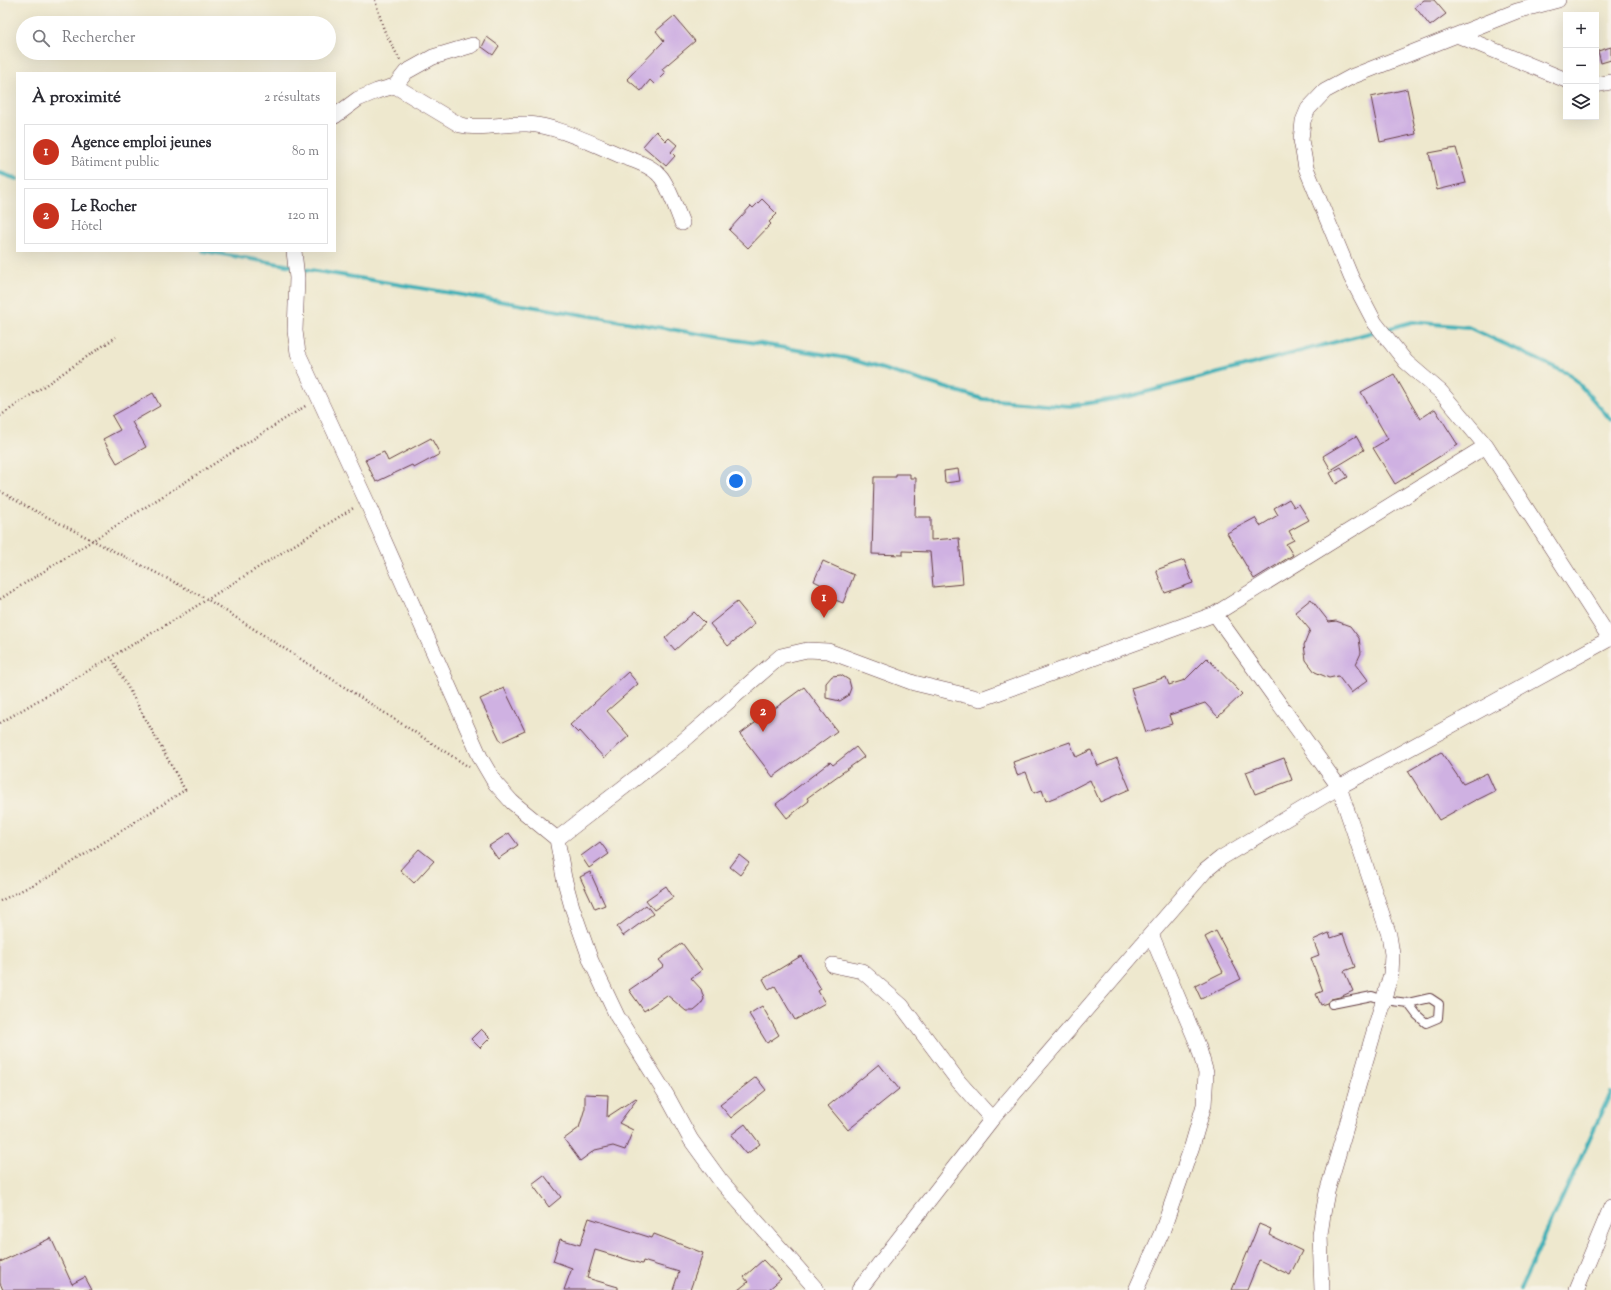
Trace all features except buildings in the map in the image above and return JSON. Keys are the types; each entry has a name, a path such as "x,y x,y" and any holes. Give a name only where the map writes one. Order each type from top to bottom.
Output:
{"street":[{"path":"1517,11 1531,0"},
{"path":"859,1290 992,1119 1206,870 1221,858 1339,787 1610,638 1486,446 1441,392 1406,362 1375,323 1351,277 1306,168 1301,140 1303,121 1308,109 1325,91 1351,77 1517,11 1558,0"},
{"path":"1457,35 1563,79"},
{"path":"336,115 358,99 377,91 395,86 406,72 433,57 473,46"},
{"path":"1599,84 1611,82"},
{"path":"395,86 460,125 468,127 483,127 527,124 545,127 581,139 650,168 660,176 682,223"},
{"path":"294,252 297,278 295,331 298,353 366,500 480,759 494,783 512,802 557,839 564,878 572,907 591,961 617,1016 668,1096 691,1140 720,1180 817,1290"},
{"path":"557,839 682,742 781,656 807,650 828,651 914,683 981,699 1215,614 1486,446"},
{"path":"1215,614 1339,787 1389,935 1392,954 1391,974 1327,1192 1322,1214 1320,1235 1322,1290"},
{"path":"1136,1290 1162,1232 1192,1146 1204,1105 1206,1073 1198,1045 1151,934"},
{"path":"833,965 862,971 902,1006 959,1082 992,1119"},
{"path":"1577,1289 1611,1207"}],"lane":[{"path":"1332,1004 1372,996 1384,1000 1408,1003"}],"path":[{"path":"375,0 384,30 406,72"},
{"path":"0,416 116,337"},
{"path":"0,599 319,398"},
{"path":"0,490 22,504 207,599 474,770"},
{"path":"0,723 207,599 366,500"},
{"path":"0,901 51,876 185,790 111,657"}],"waterway":[{"path":"0,173 16,179"},
{"path":"209,252 292,266"},
{"path":"298,268 846,358 983,399 1070,406 1127,397 1377,331"},
{"path":"1383,330 1412,322 1468,327 1571,375 1611,420"},
{"path":"1520,1290 1611,1092"}],"place":[{"name":"Agence emploi jeunes","path":"824,618"},
{"name":"Le Rocher","path":"763,732"}]}
